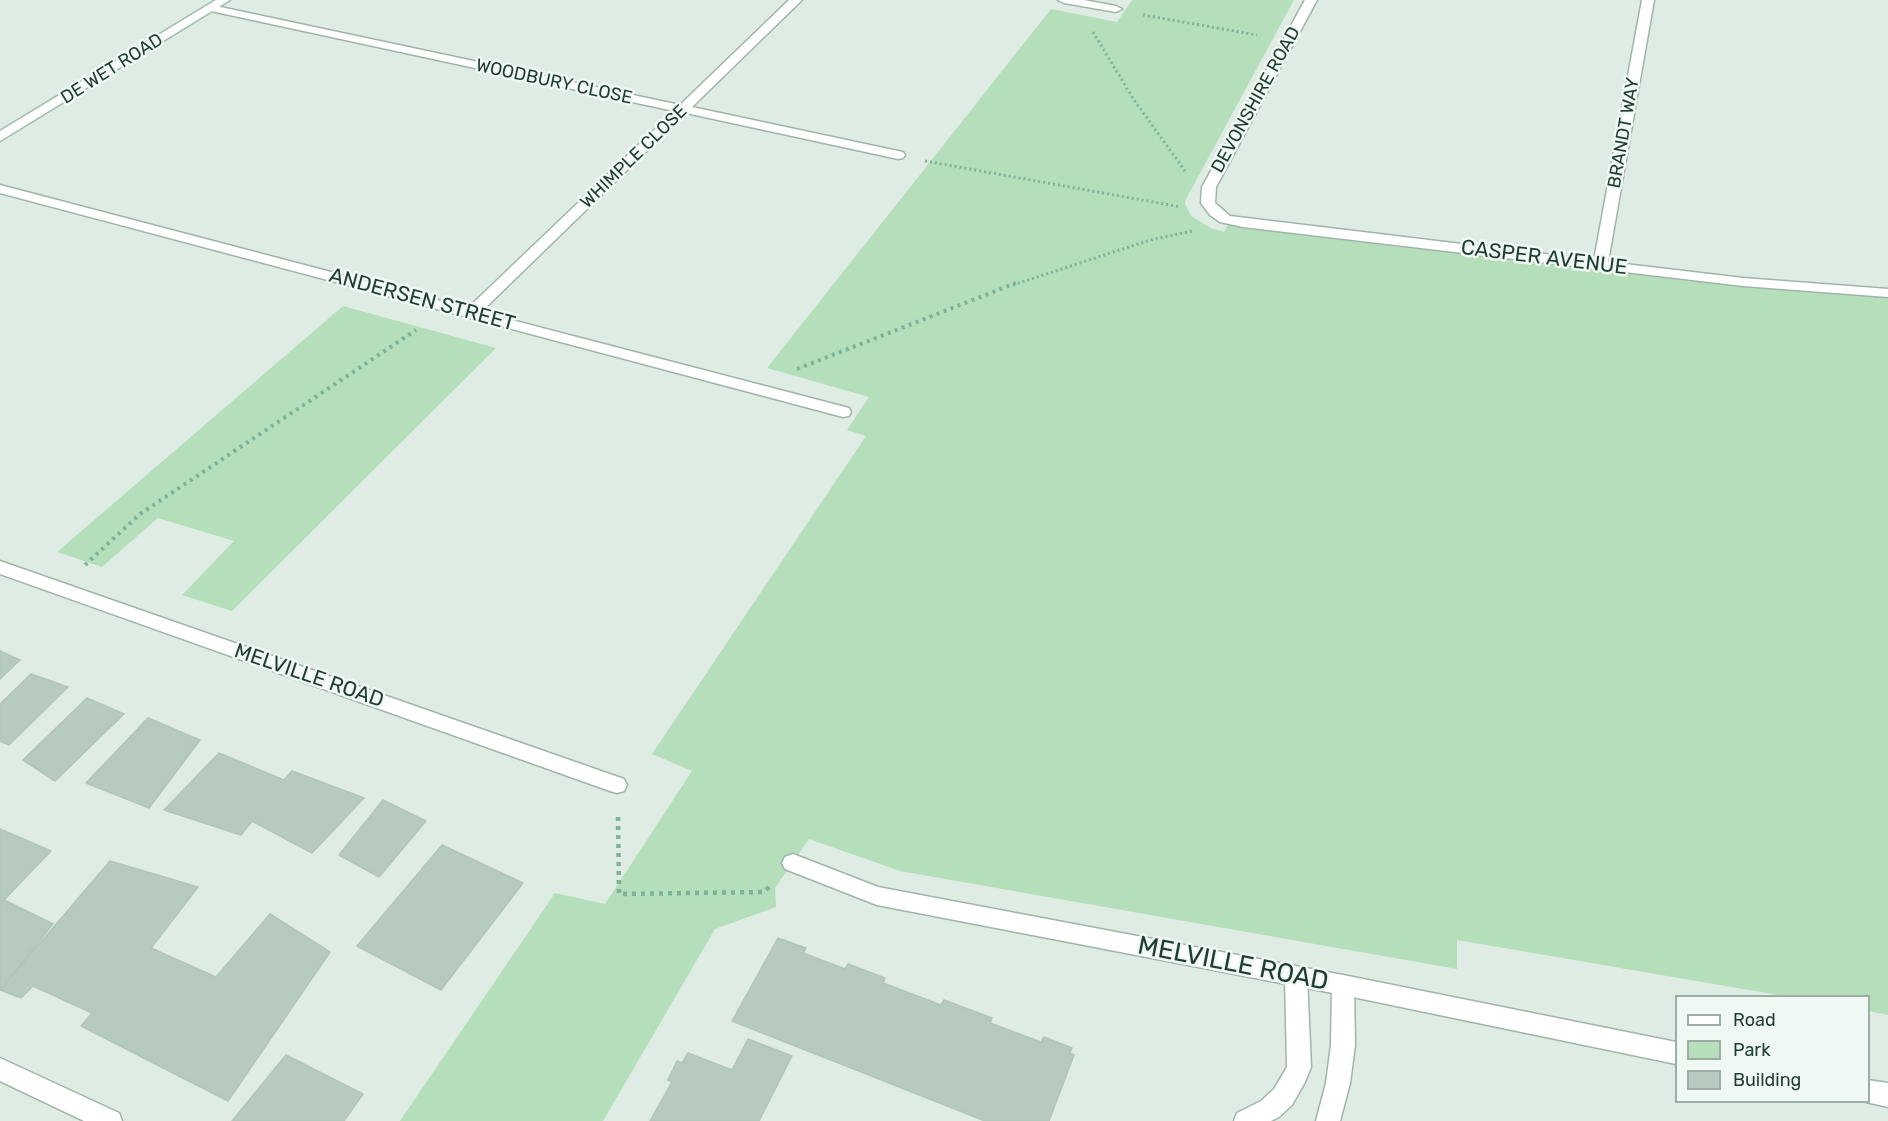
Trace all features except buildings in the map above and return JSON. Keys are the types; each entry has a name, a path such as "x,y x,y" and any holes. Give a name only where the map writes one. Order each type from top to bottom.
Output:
{"street":[{"name":"DE WET ROAD","path":"0,137 224,0"},
{"name":"WHIMPLE CLOSE","path":"471,313 796,0"},
{"path":"1064,0 1116,9"},
{"name":"DEVONSHIRE ROAD","path":"1216,211 1209,187 1311,0"},
{"name":"BRANDT WAY","path":"1600,265 1648,0"},
{"name":"WOODBURY CLOSE","path":"211,8 898,154"},
{"name":"ANDERSEN STREET","path":"0,189 843,412"},
{"name":"CASPER AVENUE","path":"1216,211 1243,223 1743,282 1888,293"},
{"name":"MELVILLE ROAD","path":"0,567 617,785"},
{"name":"MELVILLE ROAD","path":"793,863 877,896 1343,985 1675,1053"},
{"path":"1246,1121 1270,1108 1283,1097 1293,1082 1299,1066 1296,977"},
{"path":"1328,1121 1338,1083 1343,1045 1343,985"},
{"path":"0,1069 110,1121"},
{"path":"1870,1091 1888,1095"}],"path":[{"path":"1085,4 1084,16 1134,100 1186,174 1209,187"},
{"path":"1116,9 1290,40"},
{"path":"898,154 931,162 1216,211"},
{"path":"760,390 786,374 1017,284 1216,211"},
{"path":"61,588 140,514 418,328 443,306"},
{"path":"617,785 619,894 764,892 793,863"}],"green space":[{"path":"1132,0 1294,0 1186,199 1185,204 1191,216 1211,228 1224,232 1232,218 1734,279 1888,291 1888,1015 1870,1011 1870,995 1778,995 1457,940 1457,969 900,871 809,839 775,888 776,907 715,929 603,1121 400,1121 555,893 605,904 692,771 652,754 866,436 847,430 869,397 767,368 1051,9 1117,22"},
{"path":"343,306 496,348 232,611 182,595 234,541 158,518 102,567 57,552"}]}
